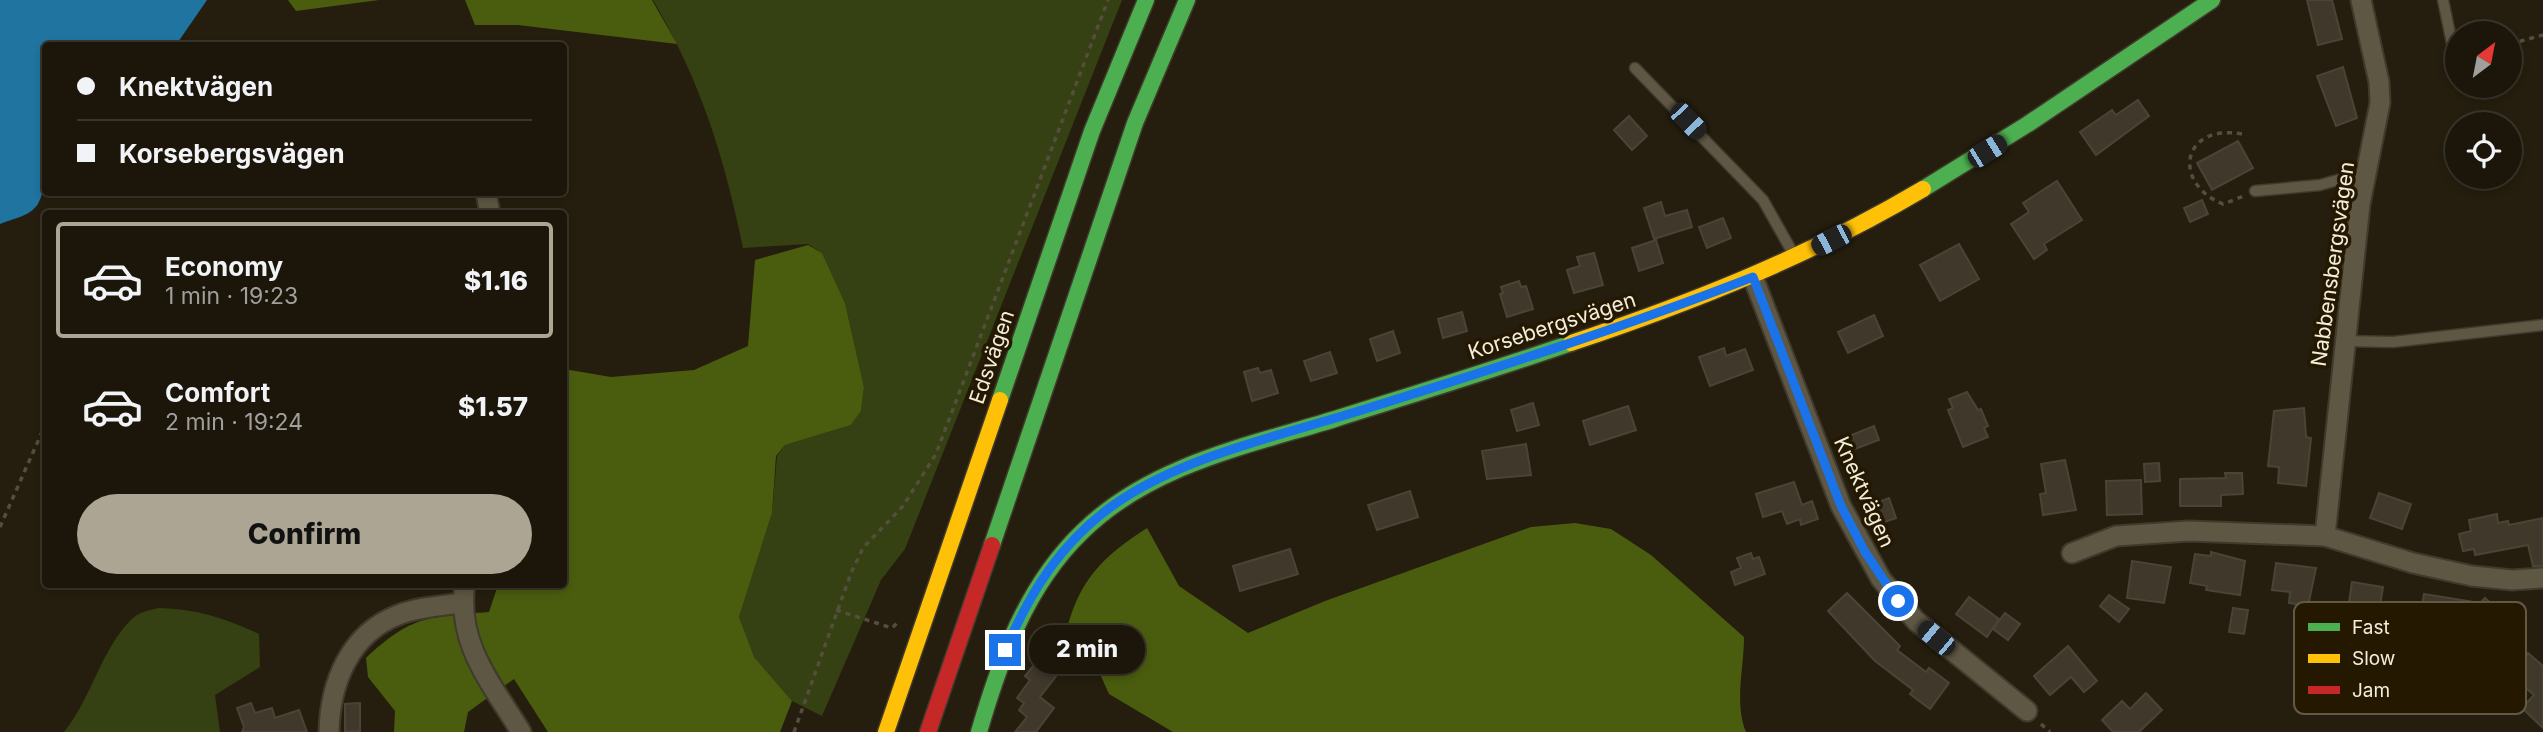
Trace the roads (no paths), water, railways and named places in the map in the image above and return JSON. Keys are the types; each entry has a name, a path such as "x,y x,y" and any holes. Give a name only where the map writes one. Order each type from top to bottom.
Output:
{"main road":[{"name":"Edsvägen","path":"886,732 1092,131 1146,0"},
{"path":"928,732 1135,124 1187,0"},
{"name":"Korsebergsvägen","path":"979,732 1005,650 1035,588 1075,536 1131,493 1222,455 1624,325 1796,258 1966,164 2212,0"}],"street":[{"name":"Nabbensbergsvägen","path":"2325,536 2344,341 2365,178 2380,103 2379,82 2361,0"},
{"name":"Knektvägen","path":"1753,277 1841,506 1881,579 1916,621 2027,711"},
{"path":"2072,553 2116,536 2189,531 2325,536 2413,563 2472,576 2512,580 2543,578"},
{"path":"329,732 330,706 338,676 366,637 398,615 463,594 466,637 471,649 521,732"}],"lane":[{"path":"2443,0 2447,21"},
{"path":"1635,68 1763,200 1796,258"},
{"path":"2255,191 2320,185 2352,176 2365,178"},
{"path":"2344,341 2393,342 2543,325"}],"water":[{"path":"0,0 207,0 178,42 42,42 42,194 38,204 30,212 0,224"}]}
